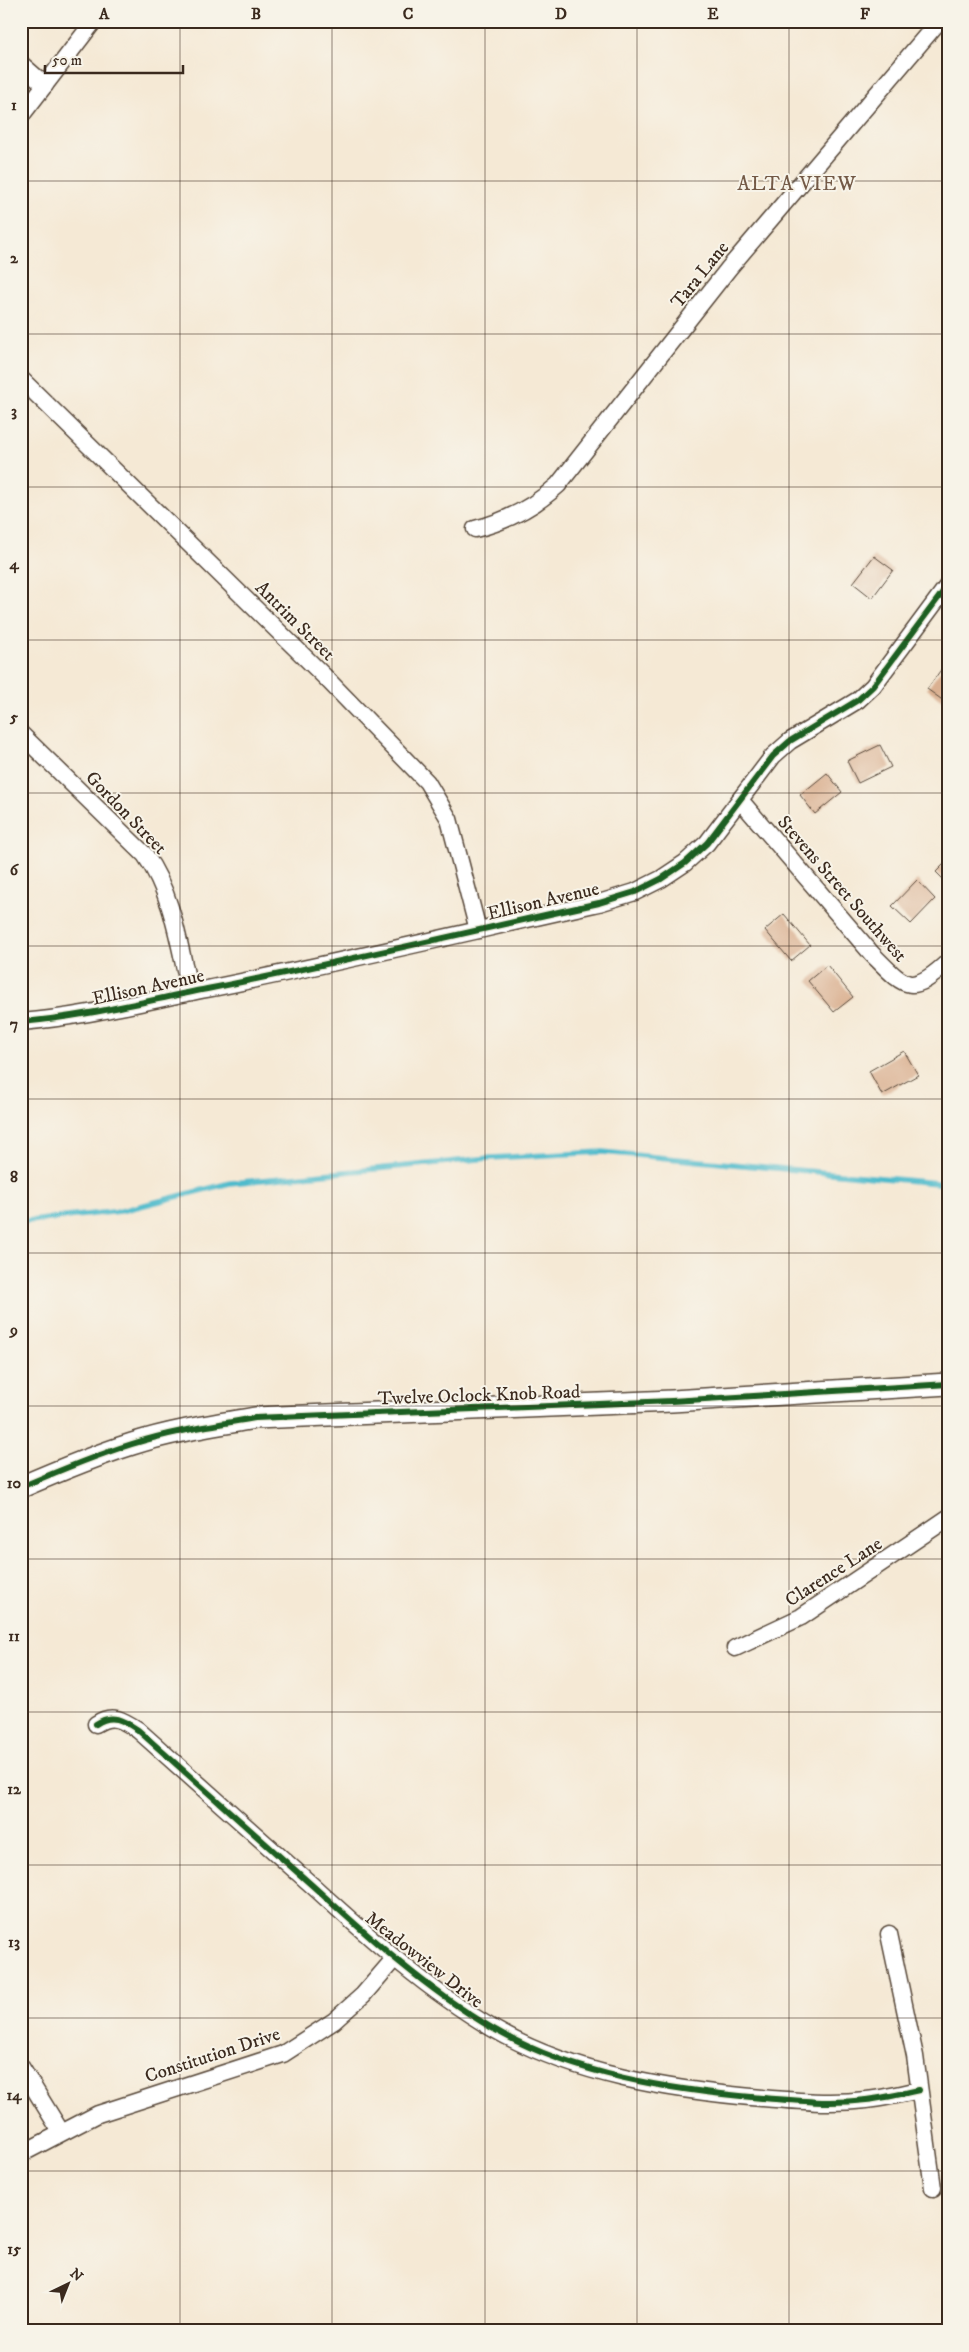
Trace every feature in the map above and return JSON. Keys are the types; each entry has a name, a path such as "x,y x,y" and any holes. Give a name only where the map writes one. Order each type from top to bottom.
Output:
{"street":[{"path":"21,116 94,21"},
{"name":"Tara Lane","path":"475,529 518,515 540,501 558,485 729,268 938,21"},
{"path":"21,64 45,84"},
{"name":"Antrim Street","path":"21,379 325,677 427,782 449,819 478,930"},
{"name":"Ellison Avenue","path":"21,1022 71,1017 350,960 599,903 635,892 661,879 685,863 707,843 773,756 790,741 858,700 874,686 948,585"},
{"name":"Gordon Street","path":"21,734 145,855 156,870 166,891 190,992"},
{"name":"Stevens Street Southwest","path":"740,800 872,954 896,978 906,983 916,984 929,980 948,962"},
{"name":"Twelve Oclock Knob Road","path":"21,1487 79,1461 133,1443 188,1429 255,1418 663,1402 948,1384"},
{"name":"Clarence Lane","path":"735,1648 801,1617 948,1518"},
{"name":"Meadowview Drive","path":"96,1724 104,1719 114,1717 123,1720 138,1730 394,1959 452,2003 493,2029 537,2050 582,2067 624,2078 722,2095 819,2103 866,2100 920,2090"},
{"path":"889,1934 915,2056 933,2188"},
{"name":"Constitution Drive","path":"21,2154 61,2132 122,2105 283,2054 334,2021 363,1995 394,1959"},
{"path":"21,2067 61,2132"}],"building":[{"path":"874,556 893,570 872,598 853,583"},
{"path":"948,660 948,704 927,689"},
{"path":"880,745 891,767 858,783 847,761"},
{"path":"827,773 842,792 815,814 800,795"},
{"path":"948,860 948,884 936,872"},
{"path":"917,880 935,899 911,924 892,906"},
{"path":"784,914 810,945 791,961 765,930"},
{"path":"827,965 853,997 834,1012 808,981"},
{"path":"904,1051 918,1075 882,1095 869,1071"}],"waterway":[{"path":"21,1222 121,1211 230,1183 490,1158 602,1152 948,1184"}],"cycle path":[{"path":"21,1022 92,1013 305,969 599,903 635,892 661,879 685,863 707,843 773,756 790,741 858,700 873,686 948,585"},
{"path":"21,1487 90,1459 147,1439 255,1418 672,1401 948,1384"},
{"path":"96,1724 112,1718 127,1723 138,1730 356,1925 421,1980 468,2013 523,2044 555,2058 622,2078 727,2095 840,2102 866,2100 919,2090"}],"district":[{"name":"ALTA VIEW","path":"797,183"}]}
